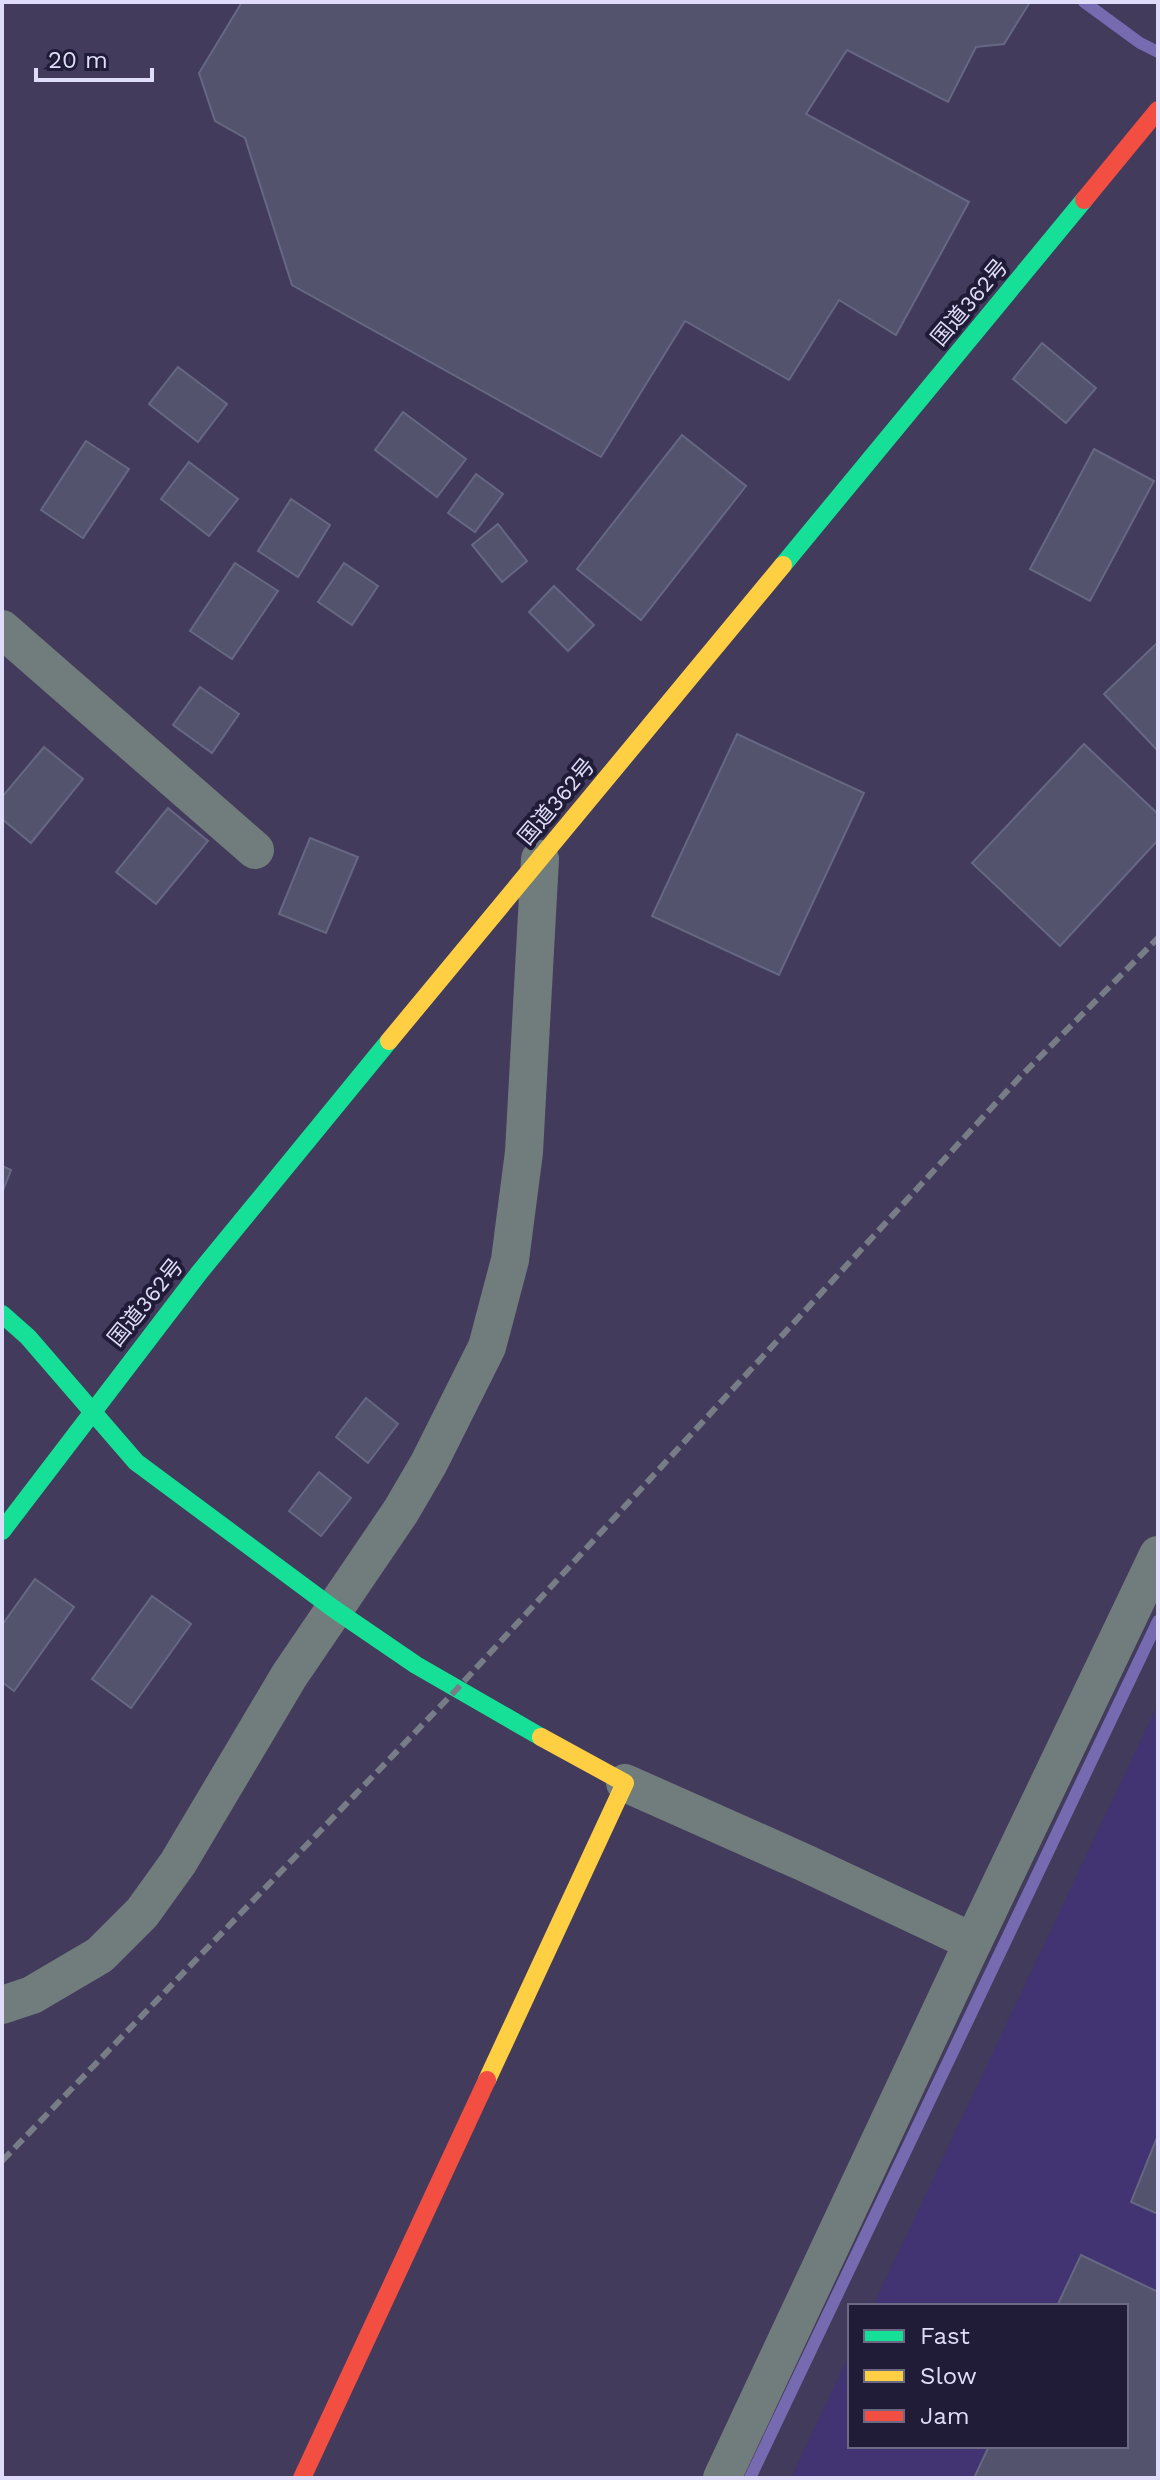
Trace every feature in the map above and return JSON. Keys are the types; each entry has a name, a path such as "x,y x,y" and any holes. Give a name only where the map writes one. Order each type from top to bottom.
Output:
{"main road":[{"name":"国道362号","path":"2,1531 89,1410 348,1087 1158,110"},
{"path":"2,1314 28,1337 136,1462 334,1609 456,1690 625,1783 302,2478"}],"street":[{"path":"2,629 255,850"},
{"path":"2,2005 32,1995 100,1955 142,1913 178,1863 281,1688 422,1475 487,1347 510,1260 524,1152 540,859"},
{"path":"722,2478 1158,1555"},
{"path":"625,1783 973,1942"}],"shaded area":[{"path":"1158,1704 1158,2478 791,2478 848,2357 848,2448 1128,2448 1128,2304 874,2304"}],"building":[{"path":"242,2 1030,2 1004,44 976,47 948,102 847,50 806,114 969,202 896,335 839,300 789,380 685,321 601,457 292,285 245,138 215,121 199,73"},
{"path":"1042,343 1096,388 1066,423 1013,379"},
{"path":"178,367 227,404 198,442 149,404"},
{"path":"403,412 466,459 437,497 375,450"},
{"path":"682,435 746,486 641,620 577,569"},
{"path":"86,441 129,469 83,538 41,510"},
{"path":"1094,449 1154,481 1090,601 1030,569"},
{"path":"189,462 238,499 209,536 161,499"},
{"path":"476,474 503,494 475,532 448,513"},
{"path":"291,499 330,525 298,577 258,551"},
{"path":"498,524 527,561 502,582 472,545"},
{"path":"235,563 278,591 232,659 190,631"},
{"path":"344,563 378,586 352,625 318,602"},
{"path":"554,586 594,625 568,651 529,612"},
{"path":"1158,642 1158,751 1104,694"},
{"path":"200,687 239,714 212,753 173,725"},
{"path":"737,734 864,793 779,975 652,916"},
{"path":"1084,744 1158,814 1158,840 1060,946 972,863"},
{"path":"44,747 83,779 31,843 2,819 2,797"},
{"path":"168,808 208,841 156,904 116,872"},
{"path":"310,838 358,857 326,933 279,914"},
{"path":"2,1166 11,1170 2,1193"},
{"path":"366,1398 398,1424 368,1463 336,1437"},
{"path":"319,1472 351,1498 321,1536 289,1511"},
{"path":"35,1579 74,1607 14,1691 2,1682 2,1625"},
{"path":"152,1596 191,1624 131,1708 92,1679"},
{"path":"1158,2135 1158,2214 1131,2202"},
{"path":"1081,2255 1158,2292 1158,2478 974,2478 988,2448 1128,2448 1128,2304 1058,2304"}],"waterway":[{"path":"1084,2 1140,43 1158,52"},
{"path":"750,2478 1158,1621"}],"railway":[{"path":"2,2161 456,1690 1019,1078 1158,938"}],"traffic: fast":[{"path":"783,565 1084,200"},
{"path":"2,1531 199,1273 389,1041"},
{"path":"2,1314 28,1337 136,1462 334,1609 416,1665 541,1737"}],"traffic: slow":[{"path":"389,1041 783,565"},
{"path":"487,2080 625,1783 541,1737"}],"traffic: jam":[{"path":"1084,200 1158,110"},
{"path":"302,2478 487,2080"}]}
